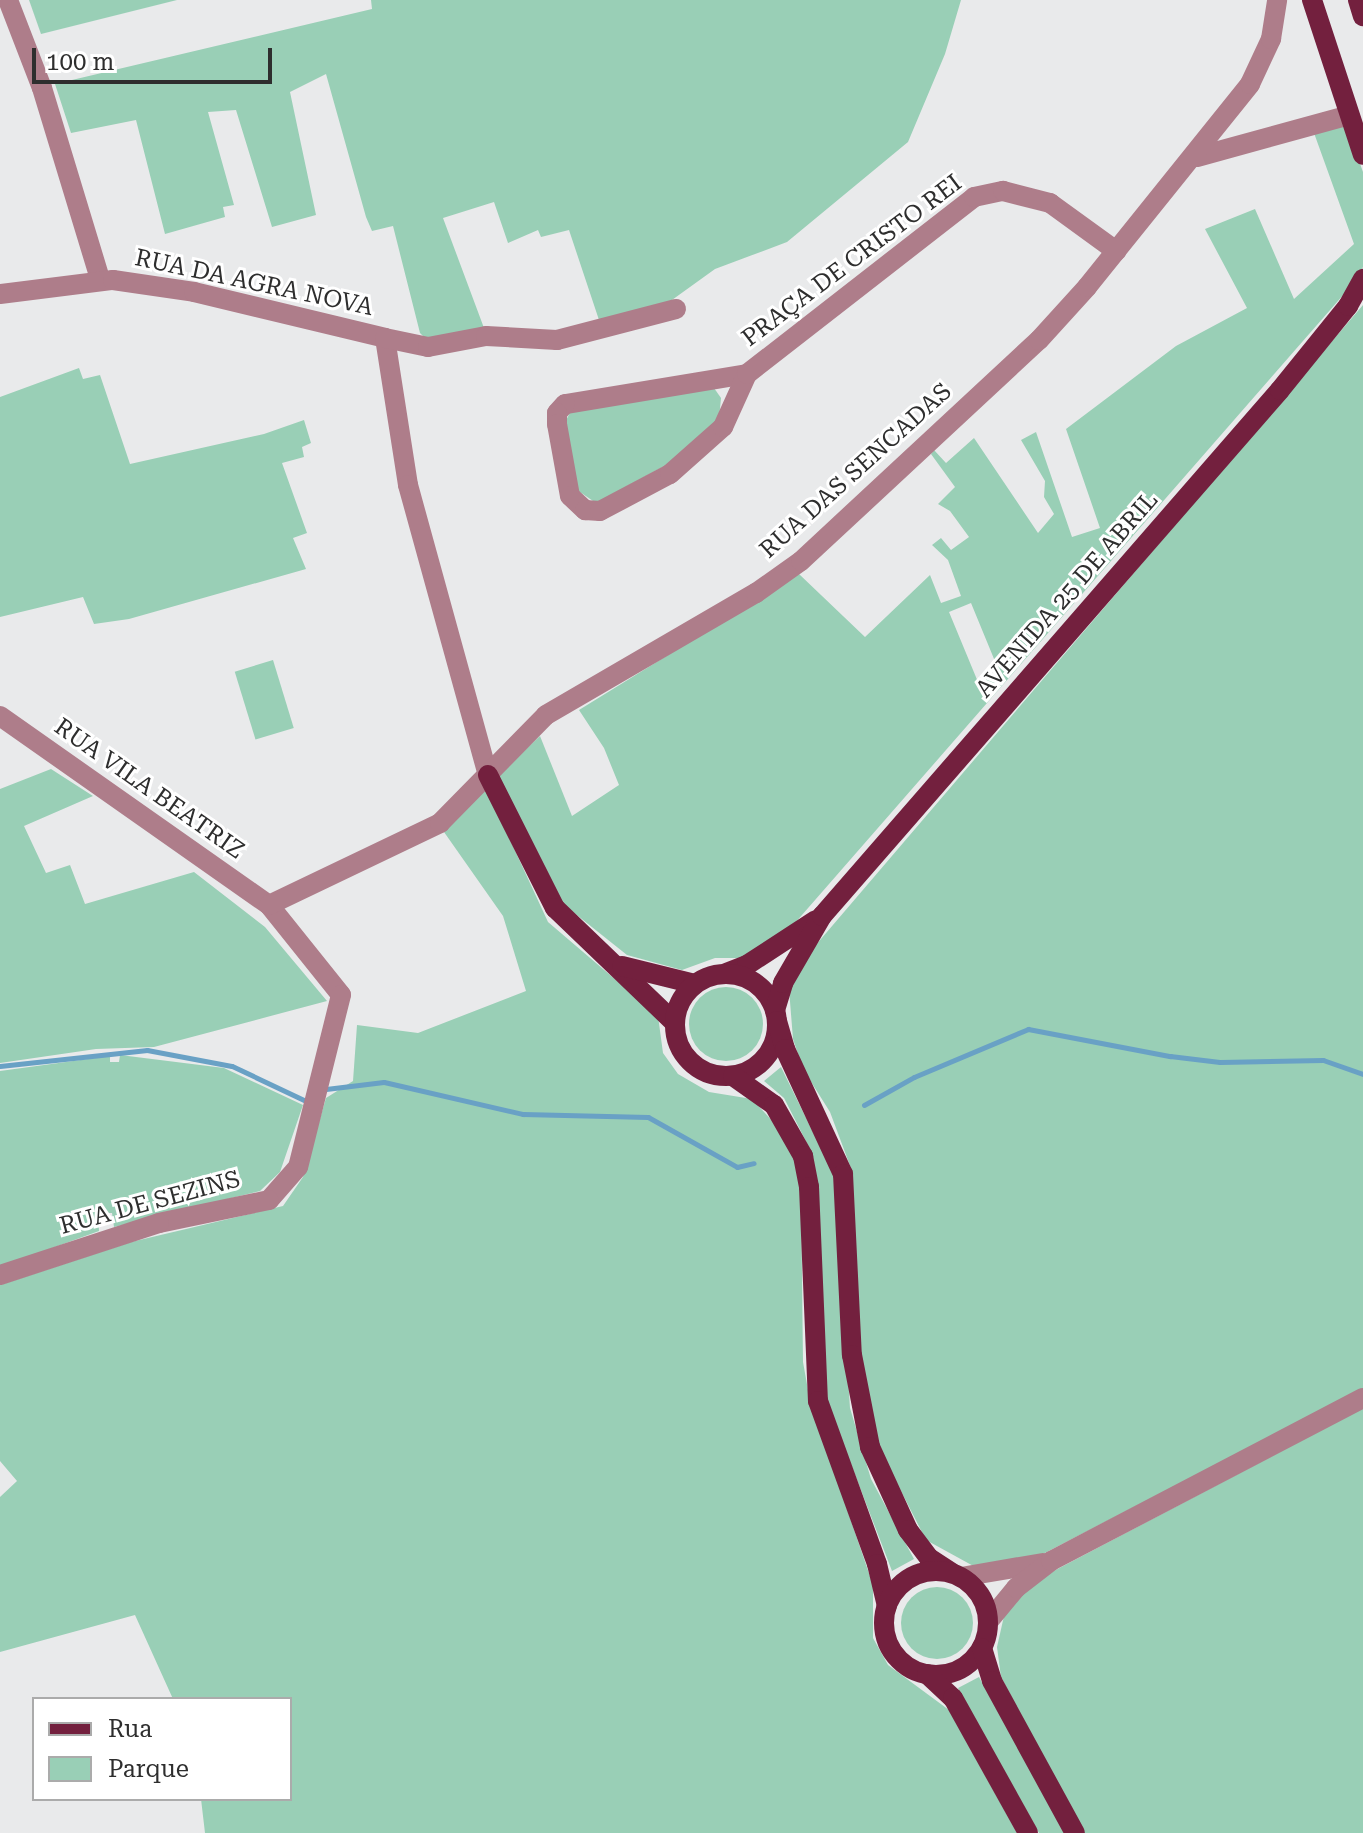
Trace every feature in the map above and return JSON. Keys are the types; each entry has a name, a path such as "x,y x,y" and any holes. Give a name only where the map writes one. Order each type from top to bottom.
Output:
{"main road":[{"path":"1312,0 1363,155"},
{"path":"1358,0 1363,16"},
{"name":"AVENIDA 25 DE ABRIL","path":"733,1076 761,1063 770,1051 783,983 822,916 1356,301 1363,279"},
{"path":"488,775 555,908 618,965 674,1022"},
{"name":"AVENIDA 25 DE ABRIL","path":"695,984 747,965 822,916"},
{"path":"618,965 695,984 677,1007 674,1022 679,1046 694,1066 733,1076 774,1105 803,1156 809,1187 818,1401 877,1564 887,1606 884,1624 897,1657 927,1674 953,1698 1028,1833"},
{"path":"723,974 761,987 776,1016 785,1049 843,1174 852,1355 870,1447 908,1530 929,1558 980,1594 988,1622 982,1648 992,1681 1075,1833"},
{"path":"887,1606 906,1581 920,1573 956,1575"},
{"path":"927,1674 959,1669 982,1648"}],"street":[{"name":"RUA DA AGRA NOVA","path":"8,0 42,88 100,279 194,292 385,338 408,485 488,775"},
{"name":"RUA DAS SENCADAS","path":"269,905 440,823 558,706 743,601 801,561 1039,340 1197,157 1250,84 1271,39 1277,0"},
{"path":"1197,157 1349,115"},
{"name":"PRAÇA DE CRISTO REI","path":"747,374 565,404 557,413 557,424 570,496 585,510 600,511 655,484 723,427 747,374 980,194 1003,191 1050,203 1116,251"},
{"path":"0,294 100,279"},
{"path":"385,338 428,347 486,336 557,340 676,309"},
{"name":"RUA VILA BEATRIZ","path":"0,716 269,905"},
{"name":"RUA DE SEZINS","path":"0,1275 159,1223 269,1200 298,1167 341,995 269,905"},
{"path":"988,1622 1016,1588 1051,1561 1363,1398"},
{"path":"956,1575 1051,1561"}],"green space":[{"path":"29,0 177,0 41,34"},
{"path":"371,0 961,0 945,54 908,142 787,242 715,269 665,305 600,323 569,230 541,237 538,230 508,243 494,202 443,218 484,328 428,341 420,333 393,226 372,231 366,217 326,74 290,92 316,215 272,227 236,110 208,112 234,205 223,207 225,217 165,234 136,120 71,133 55,84 372,9"},
{"path":"1346,125 1363,172 1363,267 1358,278 788,931 740,958 715,958 682,970 627,955 563,904 498,775 540,736 572,816 619,785 604,748 579,710 799,574 865,637 930,575 941,603 961,596 948,560 932,545 941,538 951,550 969,537 950,511 938,504 955,487 931,454 934,450 946,463 974,438 1038,533 1054,514 1044,497 1045,481 1021,440 1036,432 1072,537 1100,528 1066,429 1176,346 1247,308 1205,229 1255,209 1294,299 1354,244 1314,133","holes":["971,603 999,671 978,682 949,612"]},
{"path":"1363,305 1363,1389 1037,1557 977,1568 926,1540 876,1442 860,1353 852,1171 830,1112 803,1069 793,1039 789,989 803,960"},
{"path":"79,368 83,379 100,375 130,464 264,434 304,420 311,443 302,447 304,457 282,463 307,533 293,538 306,569 129,619 94,624 83,597 0,617 0,397"},
{"path":"714,388 721,398 719,419 668,464 596,503 577,490 564,424 571,411"},
{"path":"273,660 294,728 256,740 235,672"},
{"path":"51,769 93,796 24,826 46,873 70,865 85,904 194,872 265,927 327,1001 154,1047 96,1049 0,1063 0,789"},
{"path":"486,788 548,922 658,1016 663,1053 678,1074 709,1092 752,1099 775,1124 794,1158 801,1189 803,1362 810,1401 873,1585 873,1638 888,1665 949,1710 1017,1833 205,1833 201,1801 292,1801 292,1697 172,1697 135,1615 0,1652 0,1497 17,1481 0,1461 0,1285 131,1242 283,1206 303,1177 326,1098 353,1081 357,1025 418,1033 526,991 503,916 444,832"},
{"path":"726,987 740,990 752,998 760,1010 763,1024 760,1038 752,1050 740,1058 726,1061 712,1058 700,1050 692,1038 689,1024 692,1010 700,998 712,990"},
{"path":"120,1055 224,1068 303,1105 280,1172 260,1191 114,1227 112,1213 98,1213 99,1231 0,1267 0,1071 110,1056 110,1062 119,1062"},
{"path":"781,1067 835,1177 850,1408 871,1479 914,1559 892,1571 826,1399 812,1153 784,1098 764,1081"},
{"path":"1363,1408 1363,1833 1084,1833 1001,1677 997,1647 1004,1616 1028,1587 1048,1574"},
{"path":"944,1587 963,1597 971,1609 971,1637 963,1649 951,1657 930,1659 911,1649 903,1637 901,1616 911,1597 923,1589"},
{"path":"979,1677 1066,1833 1039,1833 958,1688"}],"waterway":[{"path":"864,1105 914,1077 1028,1029 1170,1056 1220,1062 1323,1060 1363,1074"},
{"path":"0,1066 147,1050 232,1066 304,1100"},
{"path":"326,1089 384,1082 523,1114 648,1117 737,1167 754,1163"}]}
